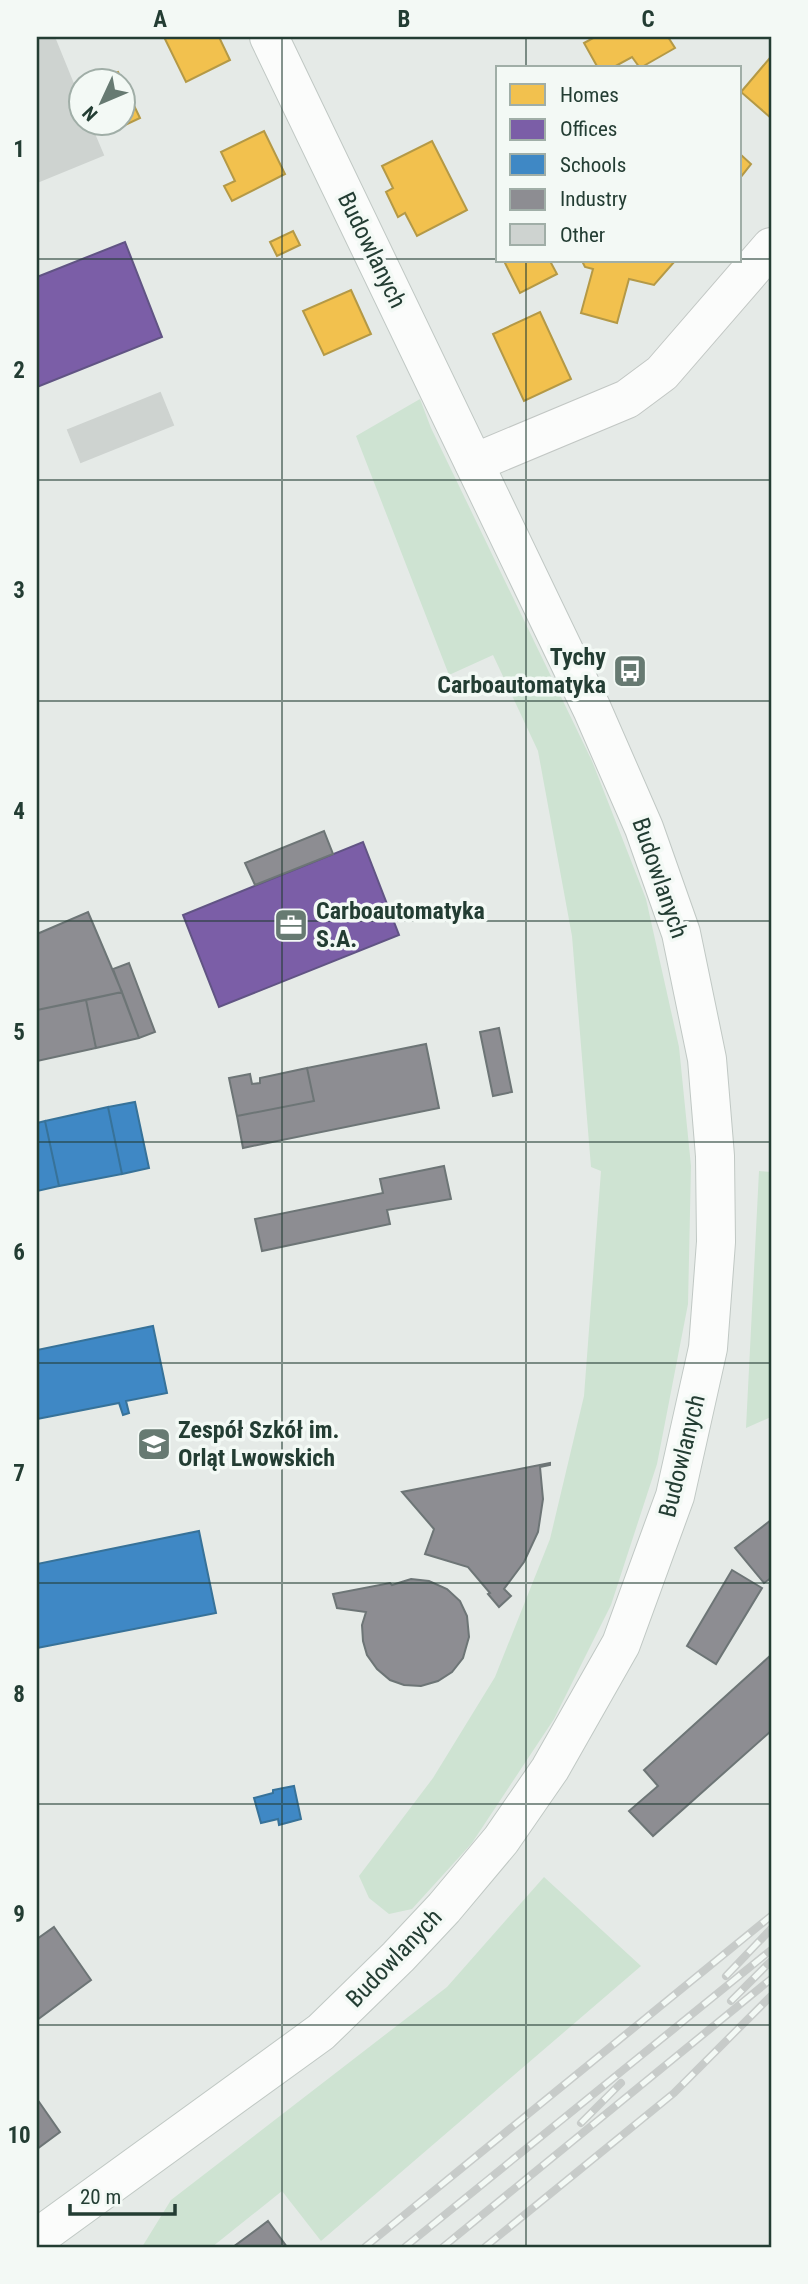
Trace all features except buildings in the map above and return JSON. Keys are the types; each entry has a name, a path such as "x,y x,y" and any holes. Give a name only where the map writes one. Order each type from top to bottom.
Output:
{"street":[{"name":"Budowlanych","path":"37,2238 321,2032 444,1908 501,1840 550,1769 621,1644 675,1496 708,1348 716,1242 715,1156 707,1059 681,933 644,828 592,709 268,37"},
{"path":"474,463 627,399 662,373 771,247"}],"green space":[{"path":"420,399 431,428 592,761 646,899 679,1047 691,1166 688,1304 657,1464 611,1605 554,1719 472,1843 412,1909 389,1914 369,1898 359,1876 433,1778 495,1677 550,1539 584,1396 601,1171 591,1167 572,936 538,751 493,655 449,675 356,436"},
{"path":"759,1171 771,1172 771,1417 746,1428"},
{"path":"544,1877 641,1966 321,2241 282,2191 212,2247 142,2247 171,2200 447,1987"}],"railway":[{"path":"365,2247 771,1916"},
{"path":"726,1976 771,1929"},
{"path":"405,2247 771,1950"},
{"path":"731,2001 771,1961"},
{"path":"443,2247 771,1979"},
{"path":"485,2247 674,2093 771,1996"},
{"path":"581,2123 621,2083"}],"place":[{"name":"Tychy Carboautomatyka","path":"630,671"},
{"name":"Carboautomatyka S.A.","path":"291,925"},
{"name":"Zespół Szkół im. Orląt Lwowskich","path":"154,1444"}]}
